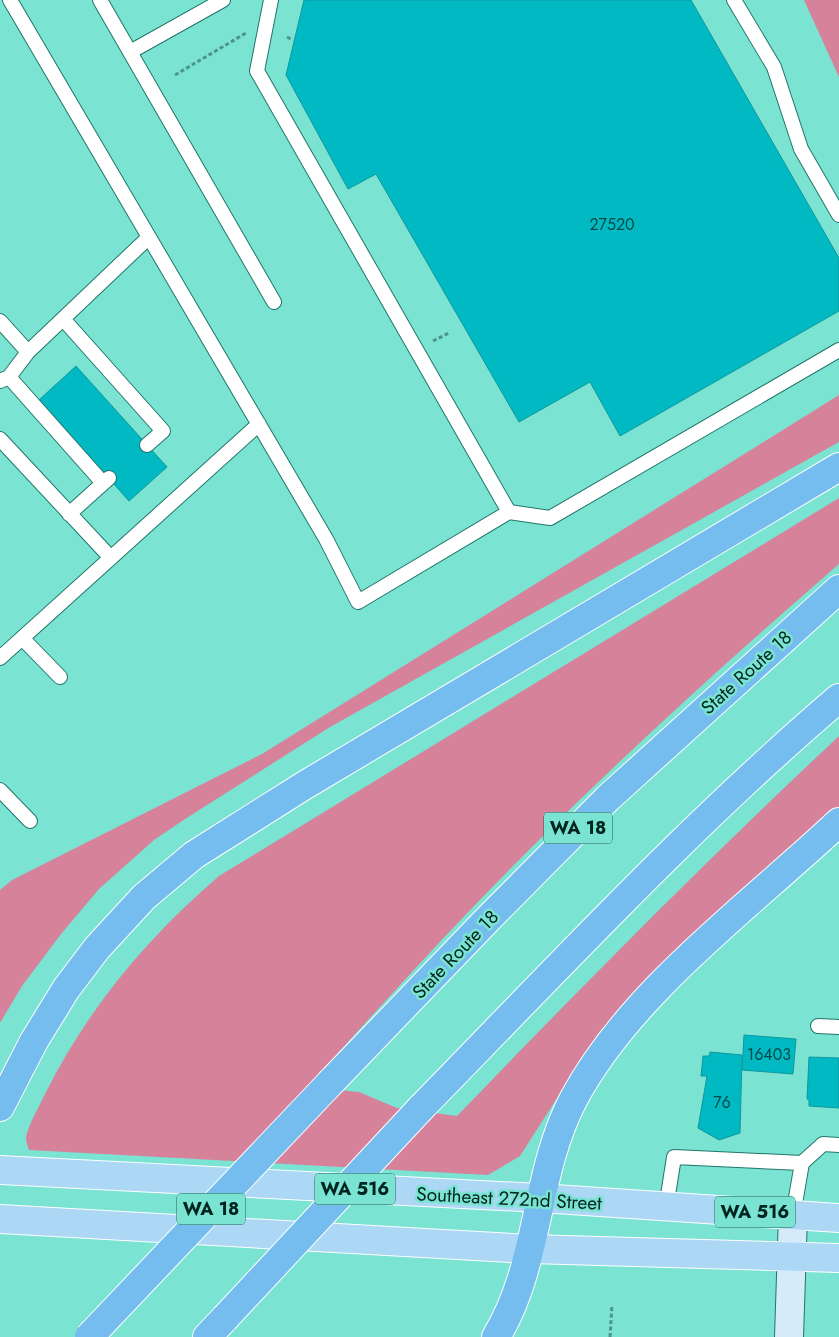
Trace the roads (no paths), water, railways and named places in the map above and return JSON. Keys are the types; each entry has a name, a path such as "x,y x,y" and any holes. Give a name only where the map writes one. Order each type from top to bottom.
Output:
{"highway":[{"path":"0,1107 34,1041 61,996 97,948 144,896 194,855 305,785 839,466"},
{"name":"State Route 18","path":"89,1337 486,921 608,798 839,589"},
{"path":"207,1337 420,1110 647,874 776,752 839,698"},
{"path":"496,1337 508,1318 520,1289 540,1198 573,1100 629,1019 674,972 839,822"}],"main road":[{"name":"Southeast 272nd Street","path":"0,1170 540,1198 666,1208 839,1218"},
{"name":"WA 516","path":"0,1219 530,1249 792,1255 839,1258"}],"street":[{"path":"789,1337 793,1215"}],"lane":[{"path":"10,0 326,539 358,602 509,512 550,518 839,350"},
{"path":"100,0 274,302"},
{"path":"130,52 224,0"},
{"path":"271,0 258,72 509,512"},
{"path":"734,0 774,67 802,150 839,215"},
{"path":"69,514 106,481 4,379 28,352 64,320 149,237"},
{"path":"64,320 163,431 147,445"},
{"path":"0,321 28,352"},
{"path":"0,658 259,424"},
{"path":"0,439 111,558"},
{"path":"22,638 60,677"},
{"path":"0,790 30,822"},
{"path":"818,1026 839,1027"},
{"path":"793,1215 802,1163 823,1144 839,1145"},
{"path":"666,1208 674,1157 802,1163"}]}
